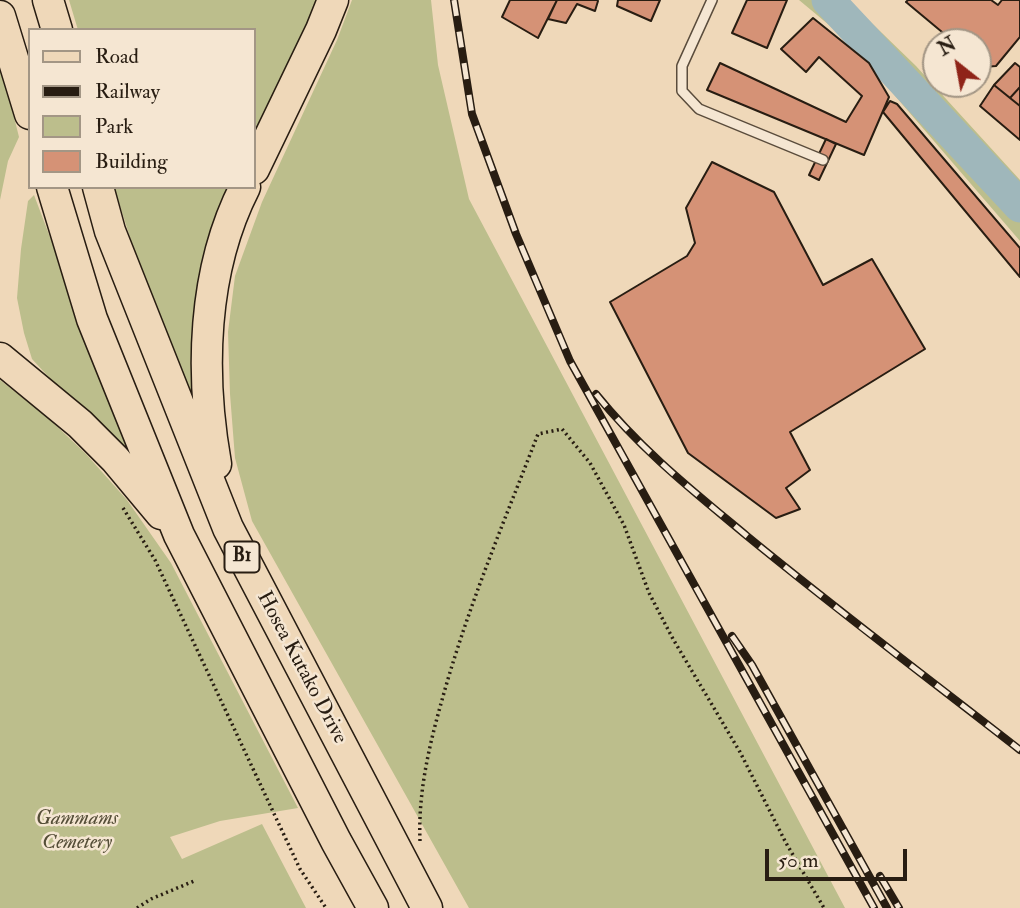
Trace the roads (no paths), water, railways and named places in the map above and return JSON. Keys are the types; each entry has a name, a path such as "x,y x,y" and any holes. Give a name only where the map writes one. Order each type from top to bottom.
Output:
{"main road":[{"path":"48,0 56,28"},
{"path":"256,165 333,0"},
{"path":"0,16 28,107"},
{"name":"B1","path":"53,189 92,319 179,535 373,908"},
{"name":"Hosea Kutako Drive","path":"99,189 110,231 228,528 427,908"},
{"path":"228,528 208,411 207,341 222,244 243,189"},
{"path":"0,358 80,424 115,459 179,535"}],"lane":[{"path":"712,0 682,66 682,91 699,109 824,160"}],"waterway":[{"path":"828,0 1020,206"}],"railway":[{"path":"454,0 472,114 516,234 570,361 874,908"},
{"path":"596,394 649,452 707,503 1020,750"},
{"path":"732,636 752,665 887,908"},
{"path":"880,876 899,908"}],"park label":[{"name":"Gammams Cemetery","path":"77,831"}]}
